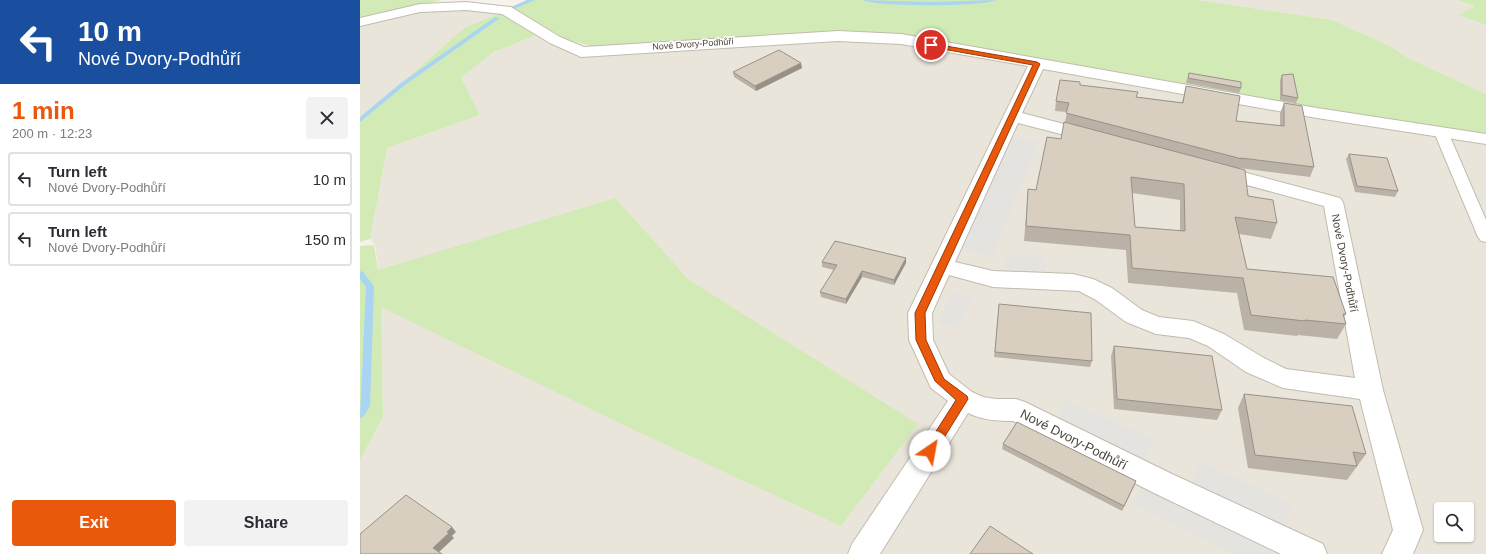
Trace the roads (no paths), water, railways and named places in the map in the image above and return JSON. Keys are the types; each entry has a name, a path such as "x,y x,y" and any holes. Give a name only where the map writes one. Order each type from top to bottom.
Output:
{"street":[{"name":"Nové Dvory-Podhůří","path":"360,22 420,8 466,6 506,10 555,40 581,52 599,52 700,43 838,36 901,39 1317,113 1486,139"},
{"name":"Nové Dvory-Podhůří","path":"1037,64 920,313 921,340 940,381 963,399 980,407 996,410 1016,410 1162,483 1312,554"},
{"path":"1012,116 1112,143"},
{"name":"Nové Dvory-Podhůří","path":"1203,167 1333,202 1370,390 1408,530 1397,554"},
{"path":"942,266 993,279 1073,282 1085,285 1104,294 1134,316 1156,325 1193,330 1216,340 1255,365 1284,378 1370,390"},
{"path":"863,554 963,399"}],"lane":[{"path":"1441,132 1486,237"}],"waterway":[{"path":"512,8 532,0"},
{"path":"866,0 930,3 960,3 993,0"},
{"path":"360,120 403,84 497,18"},
{"path":"360,274 370,286 365,406 360,414"}]}
